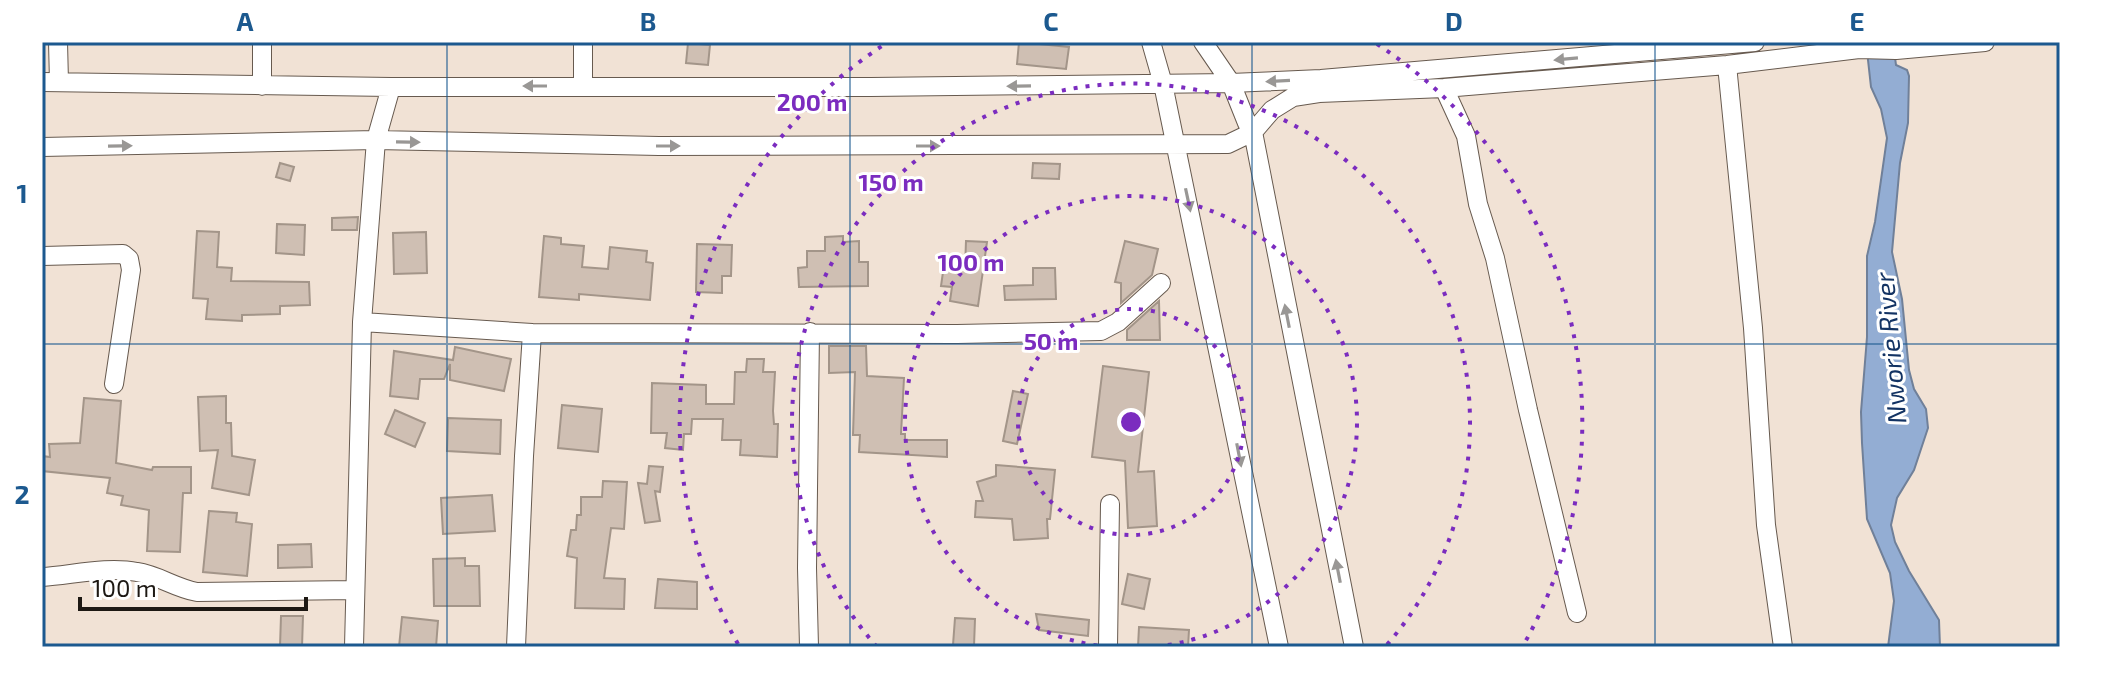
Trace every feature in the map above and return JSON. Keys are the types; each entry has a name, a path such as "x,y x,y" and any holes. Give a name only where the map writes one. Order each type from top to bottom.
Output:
{"street":[{"path":"58,42 51,82 391,87 1231,83 1321,79 1755,42"},
{"path":"262,42 262,86"},
{"path":"583,42 583,86"},
{"path":"1151,42 1163,84 1279,647"},
{"path":"1203,42 1231,83 1253,132 1354,647"},
{"path":"42,147 376,140 659,146 1228,144 1253,132 1272,110 1293,97 1319,93 1444,88 1727,65 1859,49 1896,50 1985,42"},
{"path":"1727,65 1753,328 1766,525 1783,647"},
{"path":"354,647 362,322 376,140 391,87"},
{"path":"1444,88 1466,136 1478,204 1495,258 1577,613"},
{"path":"42,256 123,254 129,259 131,270 114,384"},
{"path":"362,322 532,333 957,334 1101,331 1118,322 1161,283"},
{"path":"809,647 810,332"},
{"path":"516,647 532,333"},
{"path":"1108,647 1110,504"},
{"path":"42,577 127,570 158,578 175,588 197,592 354,590"}],"water":[{"name":"Nworie River","path":"1866,42 1893,42 1896,65 1907,70 1909,76 1908,123 1900,163 1892,252 1902,299 1909,370 1914,389 1926,409 1928,428 1914,470 1897,498 1891,525 1895,542 1909,571 1939,620 1940,647 1888,647 1894,601 1890,573 1867,519 1861,412 1867,337 1867,256 1887,138 1881,109 1871,87"}],"building":[{"path":"1019,42 1069,47 1066,69 1017,64"},
{"path":"688,43 710,45 708,65 686,63"},
{"path":"280,163 294,167 290,181 276,177"},
{"path":"1033,163 1060,164 1059,179 1032,178"},
{"path":"358,217 357,230 332,230 332,218"},
{"path":"277,224 305,225 304,255 276,253"},
{"path":"197,231 219,232 217,267 232,268 231,281 309,282 310,305 280,306 280,314 242,315 242,321 206,319 208,299 193,298"},
{"path":"426,232 427,273 394,274 393,233"},
{"path":"544,236 561,238 561,244 584,246 582,267 608,269 610,247 647,251 646,262 653,263 650,300 579,294 579,300 539,297"},
{"path":"843,236 843,242 859,241 859,262 868,262 868,286 799,287 798,268 807,267 807,251 825,251 825,237"},
{"path":"966,241 987,242 978,306 950,301 952,287 941,286 944,265 965,269"},
{"path":"1125,241 1158,249 1152,275 1121,303 1121,283 1115,282"},
{"path":"697,244 732,245 731,276 722,276 722,293 696,292"},
{"path":"1033,268 1055,268 1056,299 1005,300 1004,286 1033,285"},
{"path":"1159,301 1160,340 1127,340 1127,330"},
{"path":"829,346 866,346 867,376 904,378 901,434 905,434 905,440 947,440 947,457 859,452 860,435 853,435 855,372 829,373"},
{"path":"455,347 511,359 504,391 450,380 450,364 444,379 420,379 418,399 390,396 394,351 453,360"},
{"path":"747,359 764,359 763,372 775,372 773,411 774,424 778,424 777,457 740,455 741,440 722,440 723,419 692,419 691,434 684,434 683,450 665,448 667,433 651,433 652,383 706,385 706,404 734,404 735,372 746,372"},
{"path":"1103,366 1149,372 1138,472 1154,471 1157,526 1128,528 1125,461 1092,457"},
{"path":"1013,391 1028,394 1017,444 1003,441"},
{"path":"226,396 226,423 231,423 232,456 255,460 249,495 212,488 218,450 200,451 198,397"},
{"path":"84,398 121,401 116,463 152,470 153,467 191,467 191,493 183,493 180,552 147,551 149,510 121,505 123,496 107,493 110,478 42,471 42,456 50,457 49,444 80,443"},
{"path":"562,405 602,409 598,452 558,448"},
{"path":"395,410 425,423 415,447 385,434"},
{"path":"448,418 501,420 500,454 447,451"},
{"path":"996,465 1055,470 1050,519 1047,519 1048,538 1014,540 1012,519 975,517 976,501 983,501 977,482 996,476"},
{"path":"649,466 663,467 660,492 655,491 660,521 645,523 638,483 647,484"},
{"path":"603,481 627,482 624,529 611,528 604,578 625,579 624,609 575,608 577,558 567,556 571,530 576,530 577,515 581,515 581,497 602,497"},
{"path":"492,495 495,531 443,534 441,498"},
{"path":"209,511 237,513 236,522 252,524 247,576 203,572"},
{"path":"311,544 312,567 278,568 278,545"},
{"path":"465,558 465,566 479,566 480,606 434,606 433,559"},
{"path":"1128,574 1150,579 1144,609 1122,604"},
{"path":"658,579 697,582 697,609 655,608"},
{"path":"1036,614 1089,620 1088,636 1039,630"},
{"path":"281,616 303,616 302,647 280,647"},
{"path":"402,617 438,621 436,647 399,647"},
{"path":"955,618 975,619 974,646 953,645"},
{"path":"1139,627 1189,630 1188,647 1138,647"}]}
